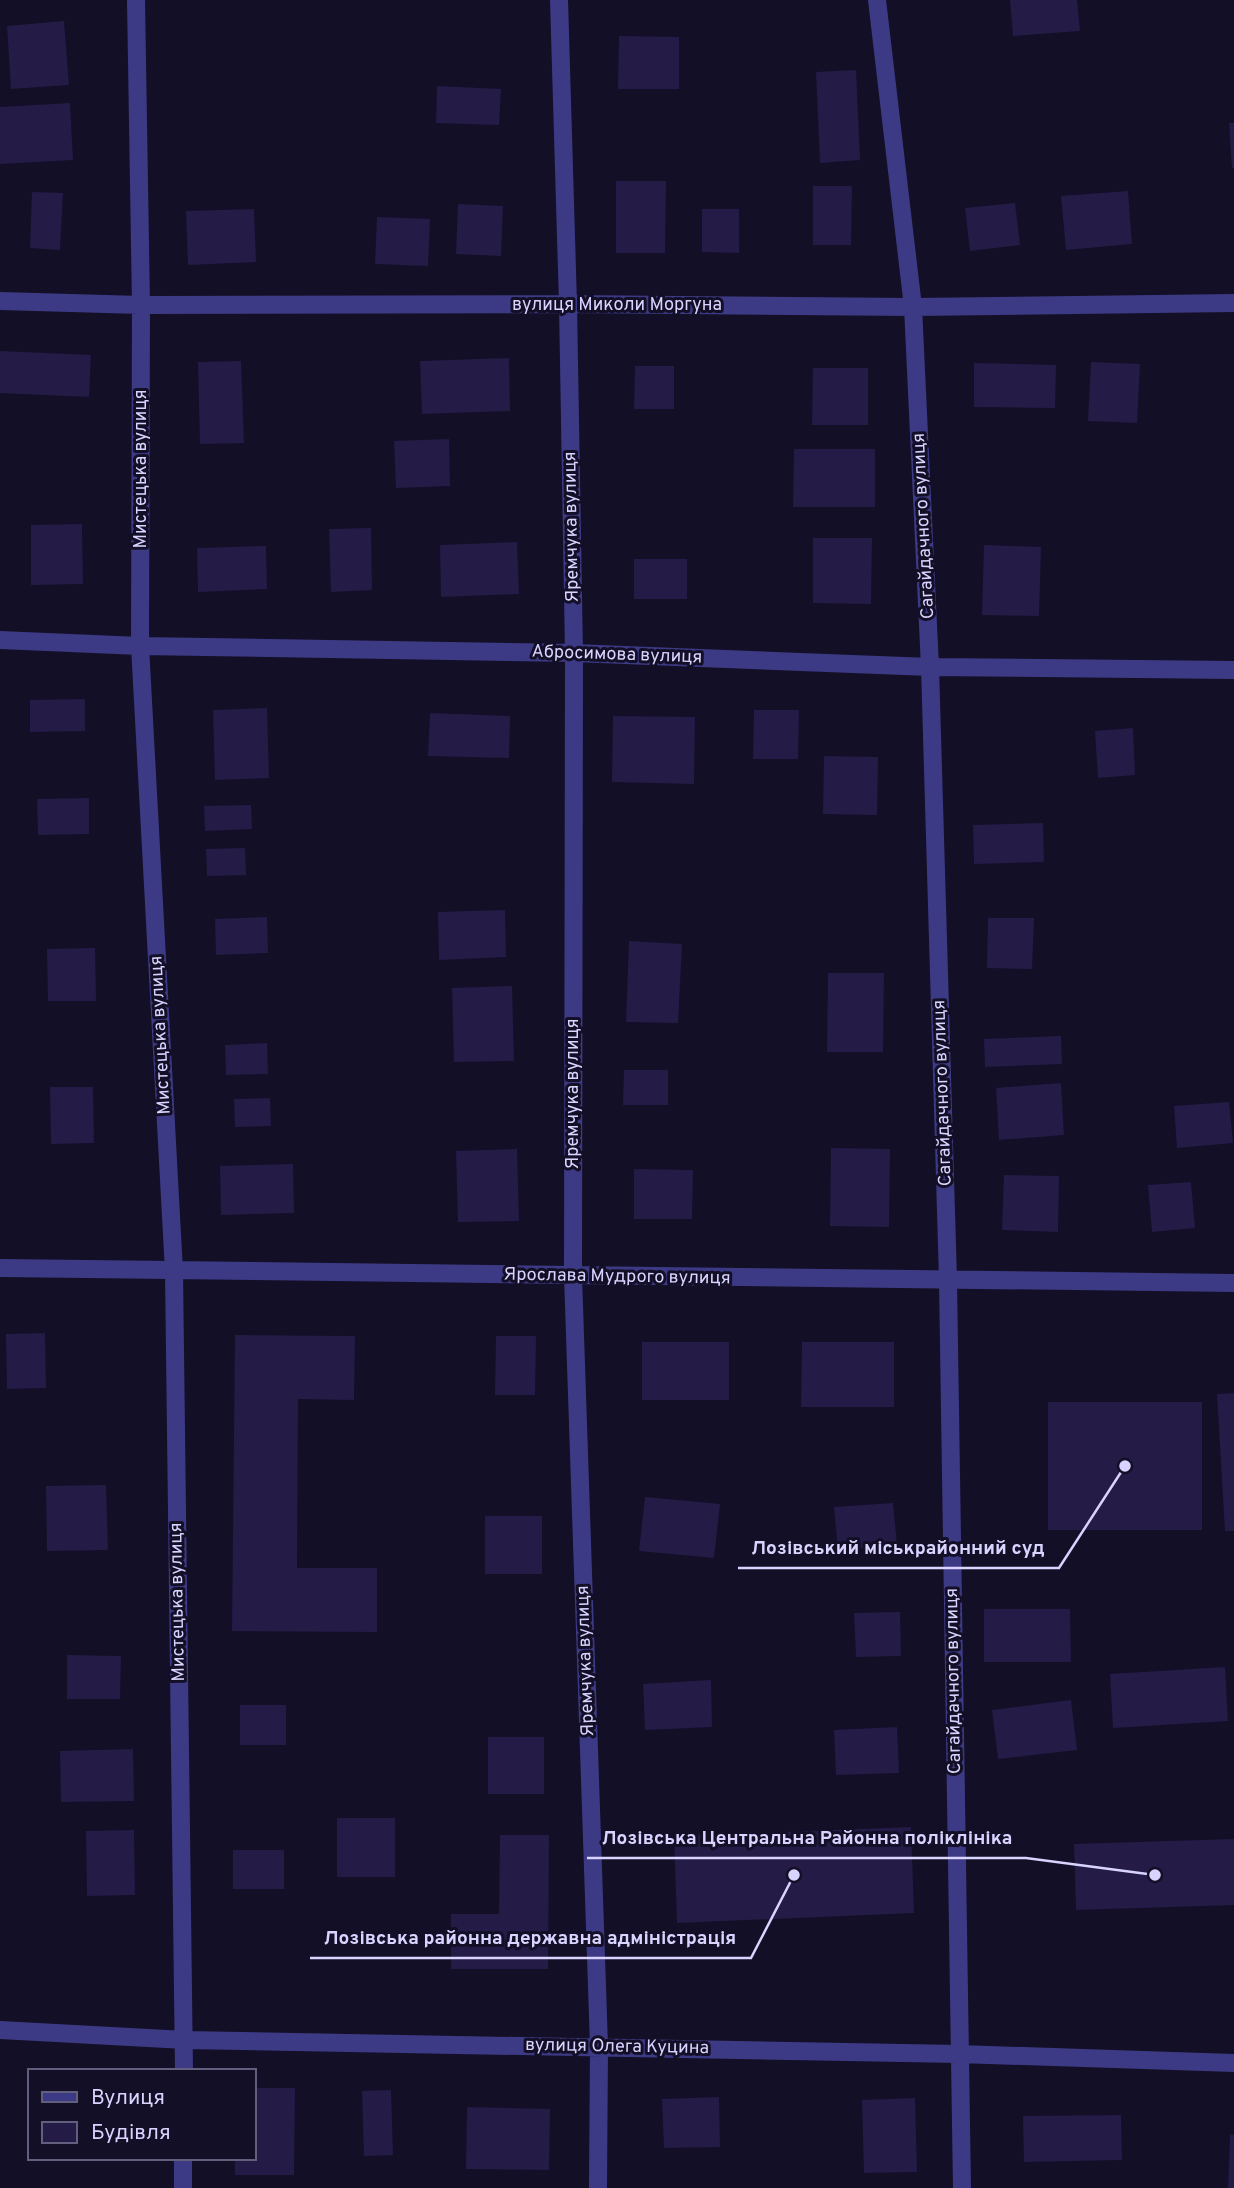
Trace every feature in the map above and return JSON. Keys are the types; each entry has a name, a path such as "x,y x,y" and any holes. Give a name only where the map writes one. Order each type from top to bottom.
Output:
{"street":[{"name":"Мистецька вулиця","path":"136,0 141,305 140,646 174,1271 184,2069"},
{"name":"Яремчука вулиця","path":"559,0 574,653 573,1276 598,2046 598,2188"},
{"name":"Сагайдачного вулиця","path":"877,0 913,307 930,667 948,1280 962,2188"},
{"name":"вулиця Миколи Моргуна","path":"0,301 141,305 568,304 913,307 1234,303"},
{"name":"Абросимова вулиця","path":"0,640 140,646 574,653 930,667 1234,670"},
{"name":"Ярослава Мудрого вулиця","path":"0,1268 1234,1283"},
{"name":"вулиця Олега Куцина","path":"0,2029 184,2040 598,2046 1234,2063"},
{"path":"183,2160 183,2188"}],"building":[{"path":"1010,0 1077,0 1080,31 1013,36"},
{"path":"64,21 69,85 11,89 7,26"},
{"path":"619,36 679,37 679,89 618,89"},
{"path":"856,70 860,160 820,163 816,72"},
{"path":"437,86 501,89 499,125 436,123"},
{"path":"70,103 73,160 0,164 0,107"},
{"path":"1229,123 1234,123 1234,168 1232,168"},
{"path":"616,181 666,181 665,253 616,253"},
{"path":"813,186 852,186 851,245 813,245"},
{"path":"1128,191 1132,244 1066,250 1061,196"},
{"path":"32,192 63,193 60,250 30,248"},
{"path":"1015,203 1020,245 970,251 965,208"},
{"path":"458,204 503,206 501,256 456,254"},
{"path":"254,209 256,262 188,265 186,211"},
{"path":"702,209 739,209 739,253 702,252"},
{"path":"377,217 430,219 428,266 375,264"},
{"path":"0,351 91,355 89,397 0,393"},
{"path":"509,358 510,411 422,414 420,361"},
{"path":"241,361 244,443 200,444 198,362"},
{"path":"1091,362 1140,364 1137,423 1088,421"},
{"path":"974,363 1056,365 1055,408 974,407"},
{"path":"635,366 674,366 674,409 634,409"},
{"path":"813,368 868,368 868,425 812,425"},
{"path":"449,439 450,486 396,488 394,441"},
{"path":"794,449 875,449 875,507 793,507"},
{"path":"82,524 83,584 31,585 31,525"},
{"path":"371,528 372,590 331,592 329,529"},
{"path":"813,538 872,538 871,604 813,603"},
{"path":"517,542 519,594 441,597 440,545"},
{"path":"984,545 1041,547 1039,616 982,615"},
{"path":"266,546 267,589 198,592 197,548"},
{"path":"634,559 687,559 687,599 634,599"},
{"path":"85,699 85,731 30,732 30,700"},
{"path":"267,708 269,778 215,780 213,710"},
{"path":"754,710 799,710 798,759 753,759"},
{"path":"430,713 510,716 509,758 428,756"},
{"path":"613,716 695,717 694,784 612,782"},
{"path":"1133,728 1135,775 1098,778 1095,731"},
{"path":"824,756 878,757 877,815 823,814"},
{"path":"89,798 89,834 38,835 37,799"},
{"path":"251,805 252,829 205,831 204,806"},
{"path":"1043,823 1044,862 974,864 973,825"},
{"path":"245,848 246,875 207,876 206,849"},
{"path":"505,910 506,957 439,960 438,912"},
{"path":"267,917 268,953 216,955 215,919"},
{"path":"988,918 1034,918 1032,969 987,968"},
{"path":"629,941 682,944 678,1023 626,1022"},
{"path":"95,948 96,1001 48,1001 47,949"},
{"path":"828,973 884,973 883,1052 827,1052"},
{"path":"512,986 514,1061 454,1062 452,988"},
{"path":"1061,1036 1062,1064 985,1067 984,1039"},
{"path":"267,1043 268,1074 226,1075 225,1045"},
{"path":"624,1070 668,1070 668,1105 623,1105"},
{"path":"1061,1083 1064,1135 999,1140 996,1088"},
{"path":"50,1087 93,1087 94,1143 51,1144"},
{"path":"270,1098 271,1126 235,1127 234,1099"},
{"path":"1229,1102 1233,1143 1177,1148 1174,1106"},
{"path":"831,1148 890,1149 889,1227 830,1226"},
{"path":"517,1149 519,1221 458,1222 456,1151"},
{"path":"293,1164 294,1213 221,1215 220,1166"},
{"path":"634,1169 693,1170 692,1219 634,1219"},
{"path":"1004,1175 1059,1176 1058,1232 1002,1230"},
{"path":"1191,1182 1195,1228 1152,1232 1148,1185"},
{"path":"45,1333 46,1388 7,1389 6,1334"},
{"path":"235,1335 355,1336 354,1400 298,1399 297,1568 377,1568 377,1632 232,1631"},
{"path":"496,1336 536,1336 535,1395 495,1395"},
{"path":"642,1342 729,1342 729,1400 642,1400"},
{"path":"802,1342 894,1342 894,1407 801,1407"},
{"path":"1234,1393 1234,1531 1225,1531 1217,1394"},
{"path":"1048,1402 1202,1402 1202,1530 1048,1530"},
{"path":"106,1485 108,1550 47,1551 46,1486"},
{"path":"645,1497 720,1504 714,1558 639,1551"},
{"path":"893,1503 897,1545 838,1550 834,1507"},
{"path":"485,1516 542,1516 542,1574 485,1574"},
{"path":"984,1609 1070,1609 1071,1662 984,1662"},
{"path":"900,1612 901,1656 856,1657 854,1613"},
{"path":"67,1655 121,1656 120,1699 67,1699"},
{"path":"1225,1667 1228,1721 1113,1728 1110,1674"},
{"path":"711,1680 712,1727 645,1730 643,1684"},
{"path":"1071,1700 1077,1750 998,1759 992,1710"},
{"path":"240,1705 286,1705 286,1745 240,1745"},
{"path":"897,1727 899,1773 836,1775 834,1730"},
{"path":"488,1737 544,1737 544,1794 488,1794"},
{"path":"133,1749 134,1801 61,1802 60,1751"},
{"path":"337,1818 395,1818 395,1877 337,1877"},
{"path":"911,1827 914,1913 677,1923 674,1836"},
{"path":"134,1830 135,1895 87,1896 86,1831"},
{"path":"500,1835 549,1835 548,1969 451,1969 451,1914 499,1914"},
{"path":"1234,1839 1234,1905 1076,1910 1074,1844"},
{"path":"233,1850 284,1850 284,1889 233,1889"},
{"path":"256,2088 295,2088 294,2175 235,2175 235,2160 256,2160"},
{"path":"391,2090 393,2155 364,2156 362,2091"},
{"path":"719,2097 720,2147 664,2148 662,2099"},
{"path":"915,2098 917,2172 864,2173 862,2100"},
{"path":"467,2107 550,2109 549,2170 466,2169"},
{"path":"1121,2115 1122,2160 1024,2162 1023,2116"},
{"path":"1230,2134 1234,2135 1234,2188 1228,2188"}],"place":[{"name":"Лозівський міськрайонний суд","path":"1125,1466"},
{"name":"Лозівська районна державна адміністрація","path":"794,1875"},
{"name":"Лозівська Центральна Районна поліклініка","path":"1155,1875"}]}
